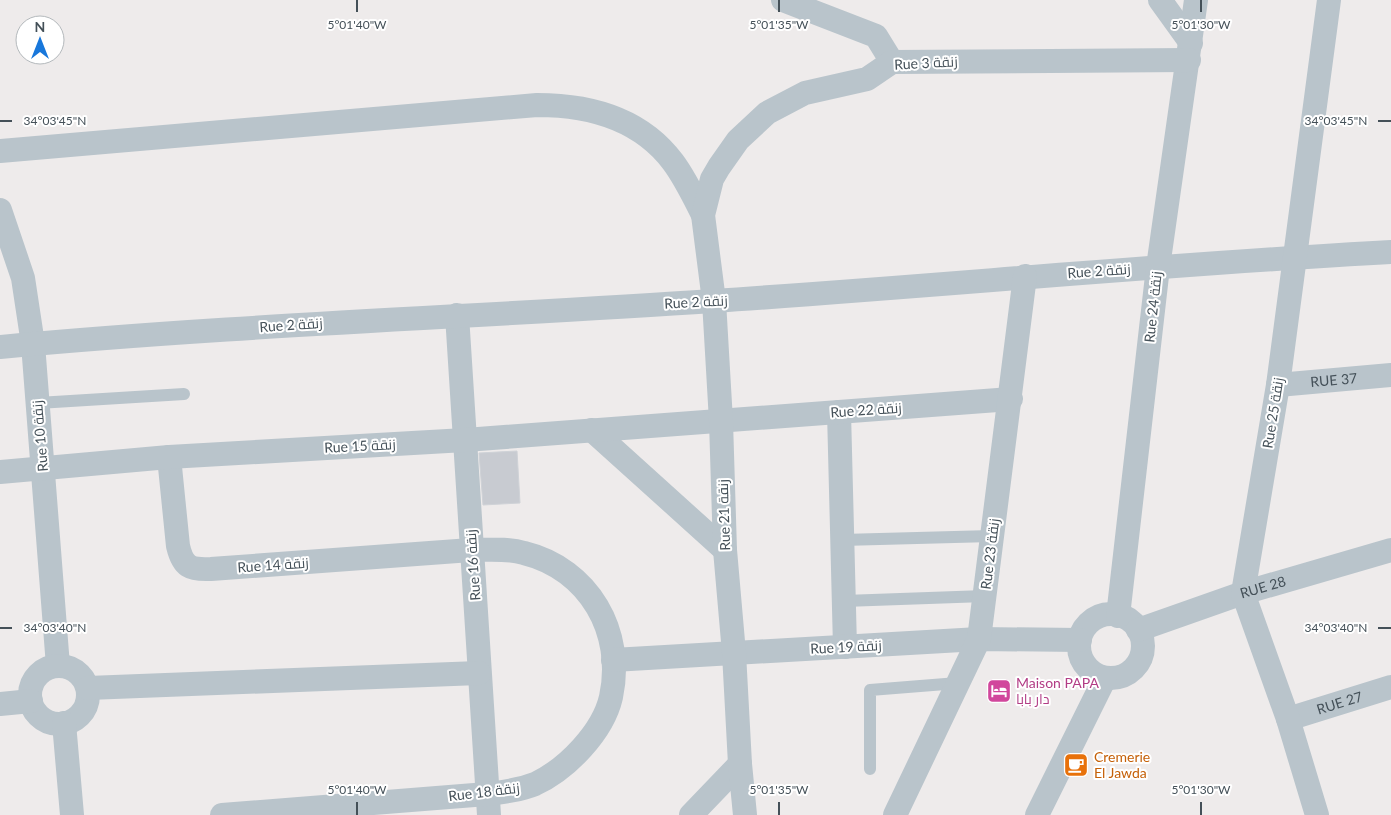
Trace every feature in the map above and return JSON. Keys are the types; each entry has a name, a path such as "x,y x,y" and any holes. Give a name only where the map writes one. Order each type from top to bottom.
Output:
{"street":[{"path":"783,0 876,36 892,62"},
{"path":"1160,0 1190,52"},
{"name":"Rue 24 زنقة","path":"1118,616 1158,267 1196,0"},
{"name":"Rue 25 زنقة","path":"1317,815 1288,719 1243,592 1278,385 1329,0"},
{"name":"Rue 3 زنقة","path":"704,215 712,179 719,167 738,140 767,113 805,93 867,79 892,62 1190,52"},
{"path":"0,151 517,106 564,105 595,110 611,115 639,130 653,141 677,168 704,215"},
{"name":"Rue 10 زنقة","path":"0,210 22,278 33,344 58,666"},
{"name":"Rue 21 زنقة","path":"704,215 714,301 721,421 725,550 745,815"},
{"name":"Rue 2 زنقة","path":"0,347 458,315 714,301 1026,276 1391,252"},
{"name":"Rue 23 زنقة","path":"895,815 979,639 1026,276"},
{"name":"Rue 16 زنقة","path":"458,315 488,805"},
{"name":"RUE 37","path":"1278,385 1391,375"},
{"name":"Rue 22 زنقة","path":"721,421 1011,399"},
{"path":"839,412 845,647"},
{"name":"Rue 15 زنقة","path":"0,472 169,457 465,440 721,421"},
{"path":"592,430 725,550"},
{"name":"Rue 14 زنقة","path":"169,457 180,556 185,564 193,569 471,550"},
{"name":"Rue 18 زنقة","path":"223,815 488,805 515,790 535,784 566,764 577,753 595,730 607,709 613,685 613,660 609,635 593,598 568,573 555,565 523,552 471,550"},
{"name":"RUE 28","path":"1138,630 1243,592 1391,550"},
{"path":"1106,615 1118,616 1130,621 1138,630 1143,647 1138,663 1126,675 1118,678 1105,678 1093,673 1084,664 1079,652 1080,640 1085,628 1094,619 1106,615"},
{"name":"Rue 19 زنقة","path":"613,660 979,639 1080,640"},
{"path":"58,666 68,667 77,671 84,679 88,688 88,697 84,710 73,720 64,723 53,723 43,718 36,711 31,701 33,682 44,671 58,666"},
{"path":"88,688 479,673"},
{"path":"1037,815 1105,678"},
{"name":"RUE 27","path":"1288,719 1391,687"},
{"path":"0,704 31,701"},
{"path":"64,723 72,815"},
{"path":"691,815 740,764"}],"lane":[{"path":"38,404 184,394"},
{"path":"842,540 992,536"},
{"path":"844,600 985,596"},
{"path":"870,769 870,690 958,683"}],"building":[{"path":"517,451 520,503 483,505 479,453"}],"place":[{"name":"Maison PAPA دار بابا","path":"999,691"},
{"name":"Cremerie El Jawda","path":"1076,765"}]}
